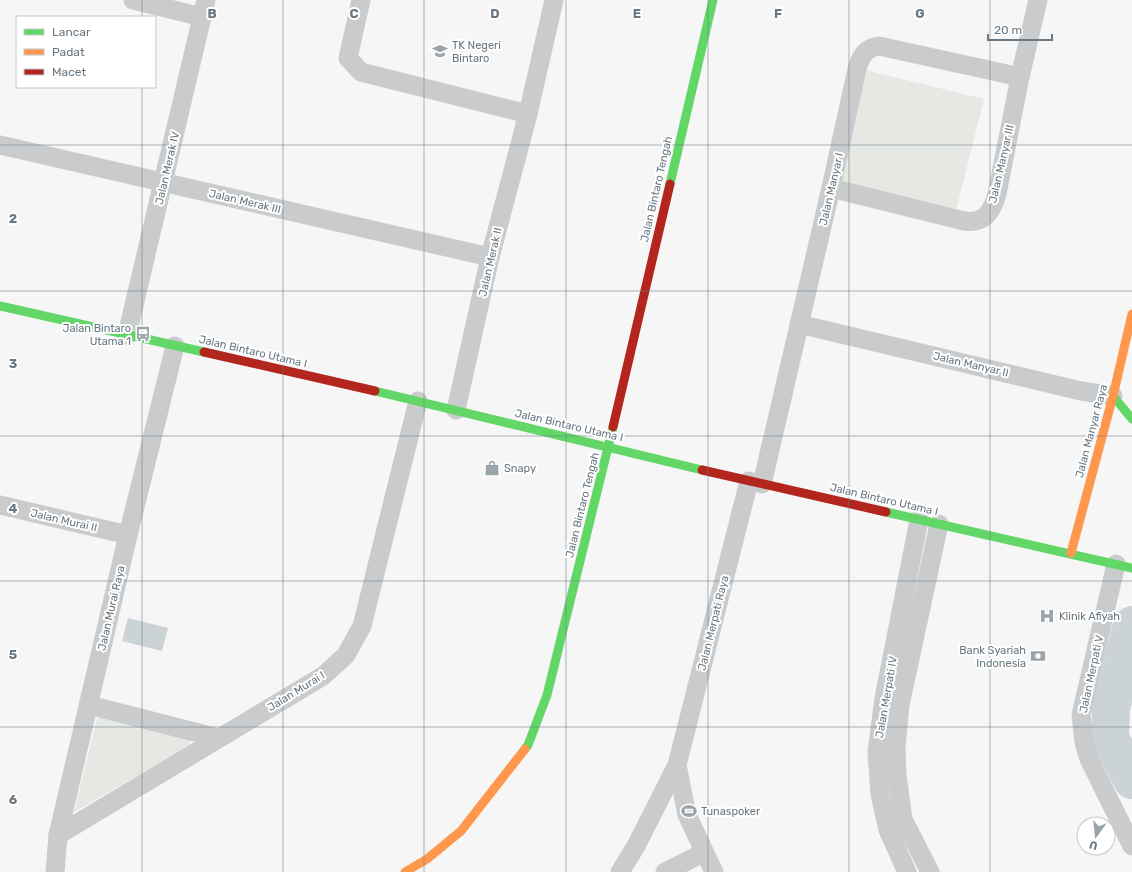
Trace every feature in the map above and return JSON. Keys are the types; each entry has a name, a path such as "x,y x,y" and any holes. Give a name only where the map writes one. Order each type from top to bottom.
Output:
{"street":[{"path":"361,0 348,58 361,72 528,114"},
{"name":"Jalan Merak II","path":"456,410 490,257 528,114 554,0"},
{"name":"Jalan Bintaro Tengah","path":"405,872 427,859 461,831 528,745 547,694 608,446 713,0"},
{"name":"Jalan Manyar III","path":"831,188 964,221 975,222 983,218 993,206 1038,0"},
{"path":"142,1 204,8"},
{"name":"Jalan Merak IV","path":"127,335 204,8"},
{"name":"Jalan Manyar I","path":"756,482 799,324 831,188 856,69 862,54 870,47 879,46 1020,77"},
{"name":"Jalan Merak III","path":"0,145 490,257"},
{"name":"Jalan Bintaro Utama I","path":"0,306 418,401 756,482 919,520 1072,553 1123,566"},
{"name":"Jalan Manyar Raya","path":"1072,553 1113,396 1132,314"},
{"name":"Jalan Manyar II","path":"799,324 1080,391 1113,396"},
{"name":"Jalan Murai Raya","path":"55,872 58,835 128,535 175,346"},
{"path":"1113,396 1132,419"},
{"name":"Jalan Murai I","path":"58,835 323,676 346,656 362,626 418,401"},
{"name":"Jalan Merpati Raya","path":"620,872 636,846 676,765 756,482"},
{"name":"Jalan Murai II","path":"0,505 128,535"},
{"name":"Jalan Merpati IV","path":"919,520 884,698 877,752 888,777 903,819 930,872"},
{"name":"Jalan Merpati IV","path":"907,872 888,830 880,794 888,777 896,747 900,706 940,524"},
{"name":"Jalan Merpati V","path":"1123,566 1081,715 1084,742 1089,759 1132,846"},
{"path":"89,705 218,738"},
{"name":"Jalan Merpati Raya","path":"676,765 687,815 703,852 714,872"},
{"path":"665,872 703,852"}],"shaded area":[{"path":"853,67 984,99 953,223 823,192"},
{"path":"128,618 168,628 162,651 122,641"},
{"path":"98,715 190,738 190,746 74,812"}],"waterway":[{"path":"1132,625 1111,708 1110,738 1132,780"}],"traffic: fast":[{"path":"670,184 713,0"},
{"path":"0,306 204,352"},
{"path":"375,391 702,470"},
{"path":"1113,396 1132,419"},
{"path":"525,749 528,745 547,695 613,427"},
{"path":"886,512 1132,568"}],"traffic: slow":[{"path":"1071,553 1113,396 1132,314"},
{"path":"405,872 427,859 461,831 525,749"}],"traffic: jam":[{"path":"613,427 670,184"},
{"path":"204,352 375,391"},
{"path":"702,470 886,512"}],"place":[{"name":"TK Negeri Bintaro","path":"440,51"},
{"name":"Jalan Bintaro Utama 1","path":"143,334"},
{"name":"Snapy","path":"492,468"},
{"name":"Klinik Afiyah","path":"1047,616"},
{"name":"Bank Syariah Indonesia","path":"1038,656"},
{"name":"Tunaspoker","path":"689,811"}]}
